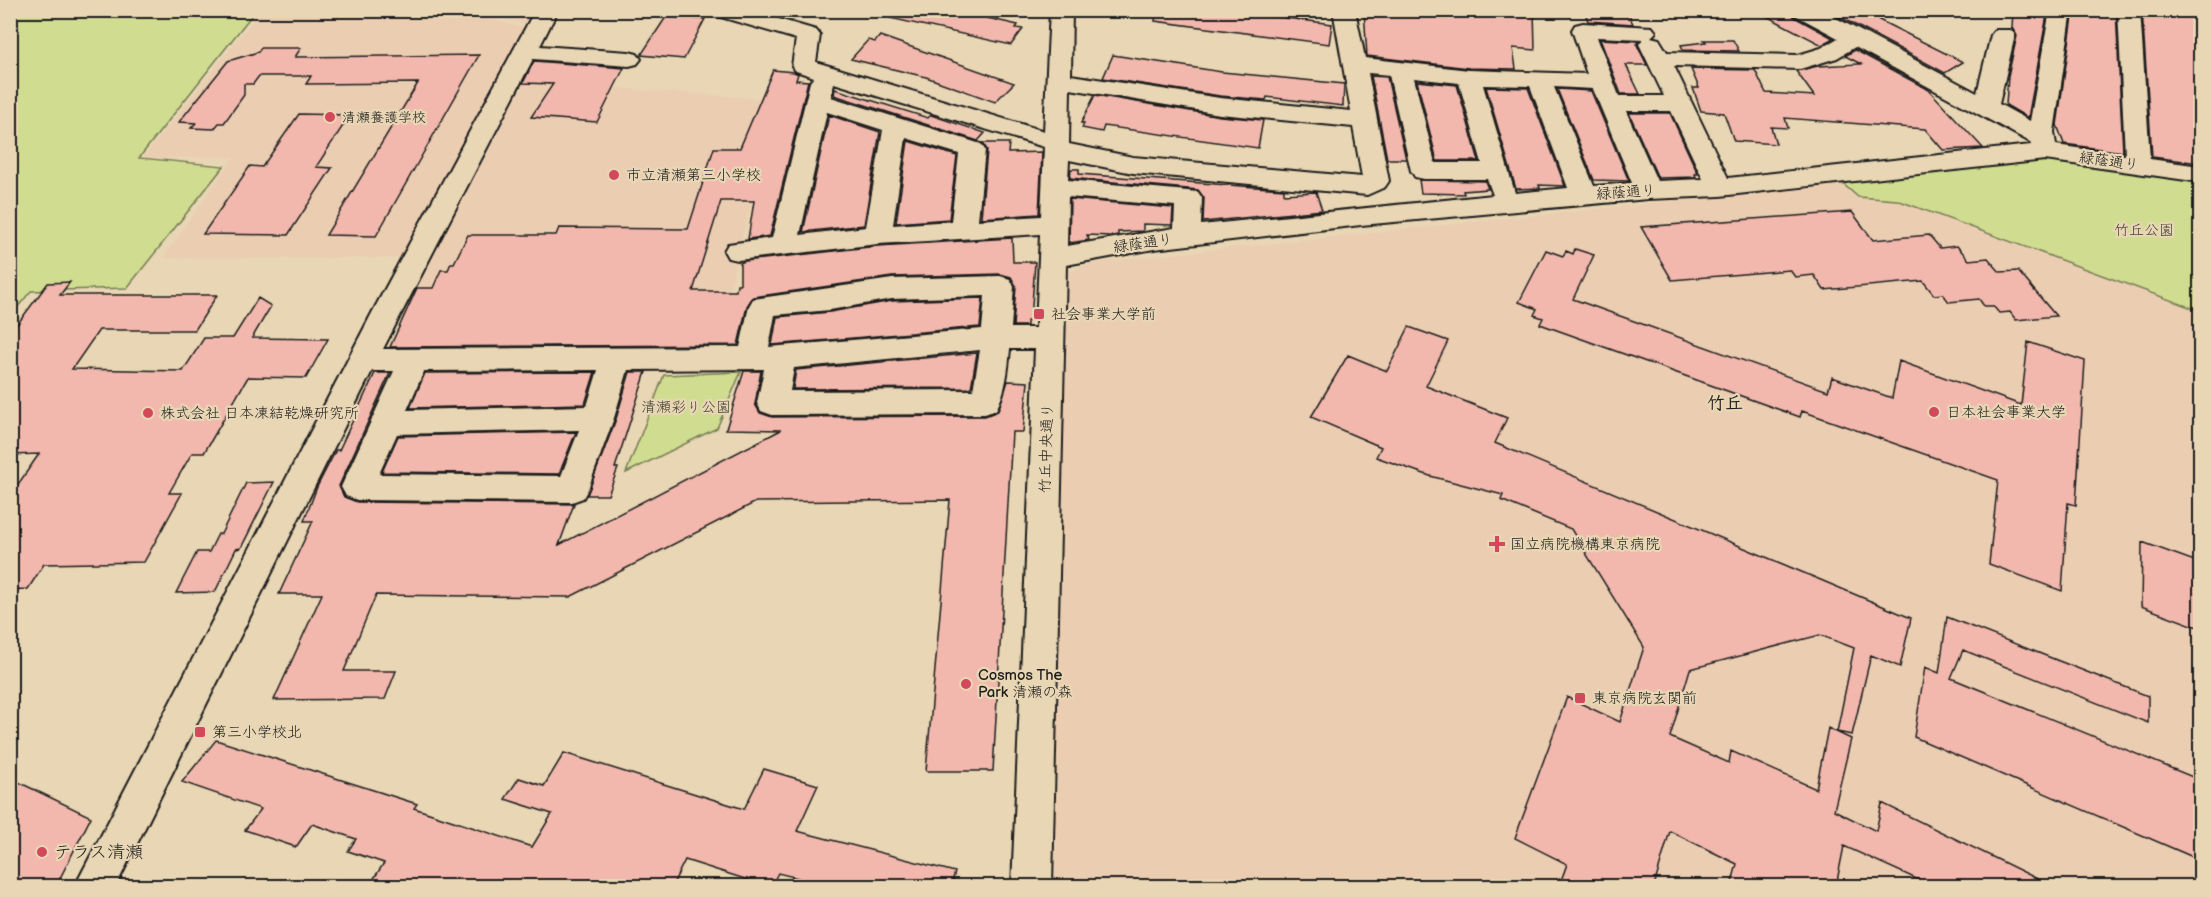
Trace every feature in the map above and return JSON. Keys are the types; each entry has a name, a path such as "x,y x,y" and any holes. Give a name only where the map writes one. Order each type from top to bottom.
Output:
{"street":[{"path":"95,886 362,360 547,10"},
{"path":"722,10 808,35 804,66 1057,146 1132,165 1367,186 1376,181 1344,10"},
{"name":"竹丘中央通り","path":"1032,886 1061,10"},
{"path":"1803,10 1986,106 2043,145 2061,10"},
{"path":"2128,10 2138,165"},
{"path":"1648,190 1606,92 1583,30 1639,21 1720,187"},
{"path":"1986,106 2003,35"},
{"path":"1659,59 1800,62 1829,53 1856,38"},
{"path":"526,52 629,59"},
{"path":"1353,64 1469,77 1539,79 1678,104"},
{"path":"1400,70 1424,171 1497,171"},
{"path":"784,244 825,72"},
{"path":"1469,77 1508,205"},
{"path":"1539,79 1584,195"},
{"path":"1058,80 1220,106 1364,120"},
{"path":"818,101 972,150 964,229"},
{"path":"878,235 896,124"},
{"name":"緑蔭通り","path":"1052,258 1187,237 1361,216 1508,205 1584,195 1720,187 2043,145 2138,165 2200,174"},
{"path":"1055,187 1189,198 1187,237"},
{"path":"738,251 878,235 1054,224"},
{"path":"752,358 763,306 830,300 892,289 1000,286 998,338 993,375 985,402 772,403 782,358"},
{"path":"362,360 782,358 998,338 1049,339"},
{"path":"415,358 357,487 572,489 599,418 616,358"},
{"path":"386,422 599,418"}],"shaded area":[{"name":"清瀬養護学校","path":"261,11 461,11 529,30 410,258 163,258 234,157 143,158"},
{"path":"477,11 540,11 532,26"},
{"name":"市立清瀬第三小学校","path":"518,81 777,100 721,320 398,318"},
{"name":"国立病院機構東京病院","path":"1842,183 1858,197 1896,200 2200,311 2200,886 1055,886 1067,273 1090,263"}],"green space":[{"path":"11,11 255,11 139,158 224,166 127,288 31,291 11,315"},
{"path":"747,11 814,11 788,22"},
{"name":"竹丘公園","path":"2053,158 2200,181 2200,311 1897,200 1858,197 1842,183"},
{"name":"清瀬彩り公園","path":"741,372 717,428 626,473 664,375"}],"building":[{"path":"891,10 952,10 1018,25 1016,28 1023,29 1011,45 890,18"},
{"path":"1156,10 1226,10 1332,24 1329,44 1155,21"},
{"path":"1364,10 1534,10 1535,50 1513,48 1516,69 1469,68 1367,56"},
{"path":"1584,10 1623,10 1624,15 1629,15 1633,24 1588,21"},
{"path":"1755,10 1790,10 1794,17 1833,38 1822,45"},
{"path":"1827,10 1860,10 1881,18 1879,20 1963,62 1945,73"},
{"path":"2013,10 2048,10 2028,118 2006,105 2008,76 2017,36 2012,28"},
{"path":"2074,10 2116,10 2123,152 2064,144 2057,125"},
{"path":"2142,10 2183,10 2189,17 2198,20 2200,163 2152,157"},
{"path":"666,17 705,19 684,59 641,55"},
{"path":"880,36 1014,83 995,102 926,77 851,59 868,40 875,42"},
{"path":"1600,39 1638,41 1637,45 1647,65 1626,65 1640,94 1621,94"},
{"path":"1704,40 1733,40 1739,51 1683,50 1681,45 1706,42"},
{"path":"261,48 301,48 295,57 479,55 376,236 326,235 418,83 306,84 311,76 259,76 253,84 244,84 244,95 224,123 219,123 214,129 191,128 196,123 179,122 228,61 258,52"},
{"path":"1855,50 1929,90 1983,148 1943,150 1925,129 1785,118 1788,128 1771,127 1776,144 1734,141 1724,113 1701,111 1693,88 1699,88 1691,69 1755,70 1766,93 1814,96 1796,71 1818,66 1861,64 1845,56"},
{"path":"1113,55 1222,72 1344,84 1343,106 1267,97 1266,100 1220,96 1103,78"},
{"path":"534,61 624,68 597,122 531,117 553,84 523,83"},
{"path":"773,70 794,72 798,74 796,80 808,81 770,236 748,239 754,201 721,201 693,291 736,291 737,284 740,284 740,263 745,261 878,246 1012,238 1013,262 1035,262 1031,320 1027,321 1027,326 1013,326 1016,286 1011,277 1000,274 892,277 753,297 747,306 738,345 390,347 417,288 433,288 441,270 448,270 451,263 454,263 468,235 556,235 559,228 688,229 714,148 740,148"},
{"path":"1371,76 1387,77 1406,159 1387,159"},
{"path":"1417,81 1457,85 1479,161 1437,161"},
{"path":"1486,87 1528,88 1565,186 1539,185 1540,188 1516,189"},
{"path":"835,89 928,118 931,115 985,133 978,141 834,95"},
{"path":"1557,89 1591,91 1629,181 1594,180"},
{"path":"1095,95 1220,116 1263,120 1258,148 1104,126 1102,132 1082,128 1084,123 1081,123"},
{"path":"1629,113 1670,113 1698,174 1695,174 1696,177 1658,178"},
{"path":"299,114 350,115 316,167 332,168 288,235 203,234 250,166 262,167"},
{"path":"829,115 880,132 864,225 803,232"},
{"path":"908,141 957,156 949,219 896,223"},
{"path":"983,143 1009,143 1008,153 1042,152 1039,214 981,218 987,150"},
{"path":"1071,169 1079,169 1079,174 1284,189 1284,194 1316,192 1322,210 1203,222 1204,198 1198,190 1070,178"},
{"path":"1419,180 1485,181 1488,189 1463,191 1464,194 1421,193"},
{"path":"1070,199 1173,208 1172,225 1143,224 1143,231 1118,232 1118,235 1112,236 1087,235 1089,240 1069,243"},
{"path":"1852,212 1873,240 1929,235 1940,248 1957,246 1969,260 1988,258 2000,272 2018,271 2056,316 2016,320 2010,312 1999,313 1993,306 1984,306 1979,299 1949,302 1943,294 1934,295 1923,281 1824,290 1814,275 1795,277 1790,270 1672,280 1641,227"},
{"path":"1575,249 1594,255 1573,299 1828,391 1832,377 1892,398 1899,361 2021,405 2028,342 2085,361 2076,505 2068,503 2062,591 1989,564 1998,480 1802,411 1800,417 1540,324 1543,318 1534,315 1537,309 1519,302 1546,250 1563,256 1566,251 1573,254"},
{"path":"70,282 60,295 217,295 195,330 99,330 72,369 183,371 204,338 233,338 258,298 271,306 252,338 328,339 306,378 248,377 204,453 192,453 169,493 182,493 144,562 44,564 28,589 10,590 10,496 39,454 10,455 10,334 48,283"},
{"path":"983,298 980,327 772,345 777,317 830,312 892,301"},
{"name":"国立病院機構東京病院","path":"1409,327 1448,341 1426,386 1507,418 1495,443 1911,618 1900,667 1871,655 1852,735 1837,732 1854,648 1820,635 1690,669 1670,737 1729,763 1731,751 1816,789 1828,728 1851,739 1834,810 1876,831 1882,803 2052,886 1932,886 1844,846 1836,886 1731,886 1737,864 1670,831 1654,886 1559,886 1567,864 1515,838 1567,697 1620,722 1644,647 1571,529 1501,500 1503,495 1430,476 1376,457 1381,447 1311,417 1348,355 1387,371"},
{"path":"977,353 971,388 793,389 796,370"},
{"name":"Cosmos The Park 清瀬の森","path":"744,371 761,371 755,404 760,413 772,417 985,416 998,411 1008,381 1028,382 1023,432 1012,432 993,771 926,771 950,500 756,502 570,597 376,595 344,671 396,671 385,699 274,700 322,594 279,594 313,521 304,521 317,487 336,450 339,450 375,373 390,373 339,486 344,497 357,502 574,504 559,545 781,430 726,429"},
{"path":"595,372 585,404 410,408 425,373"},
{"path":"630,372 646,372 615,468 618,468 608,495 587,495 616,419"},
{"path":"576,432 559,474 382,472 398,436"},
{"path":"274,482 241,548 236,549 215,592 176,593 197,552 209,552 218,534 221,534 246,483"},
{"path":"2142,542 2200,563 2200,628 2141,606"},
{"path":"1947,617 2148,696 2148,723 1963,650 1951,678 2200,780 2200,860 1914,737 1925,667 1939,673"},
{"path":"216,740 417,804 414,808 532,847 552,814 505,799 519,778 544,786 564,753 744,809 764,769 818,785 797,831 955,872 951,886 830,886 778,873 771,886 767,886 685,860 672,886 369,886 384,863 348,851 356,839 312,824 296,847 245,830 261,809 182,782"},
{"name":"テラス清瀬","path":"10,778 91,817 56,886 10,886"}],"place":[{"name":"清瀬養護学校","path":"330,117"},
{"name":"市立清瀬第三小学校","path":"614,175"},
{"name":"社会事業大学前","path":"1039,314"},
{"name":"日本社会事業大学","path":"1934,412"},
{"name":"株式会社 日本凍結乾燥研究所","path":"148,413"},
{"name":"国立病院機構東京病院","path":"1497,544"},
{"name":"Cosmos The Park 清瀬の森","path":"966,684"},
{"name":"東京病院玄関前","path":"1580,698"},
{"name":"第三小学校北","path":"200,732"},
{"name":"テラス清瀬","path":"42,852"}],"district":[{"name":"竹丘","path":"1725,403"}]}
